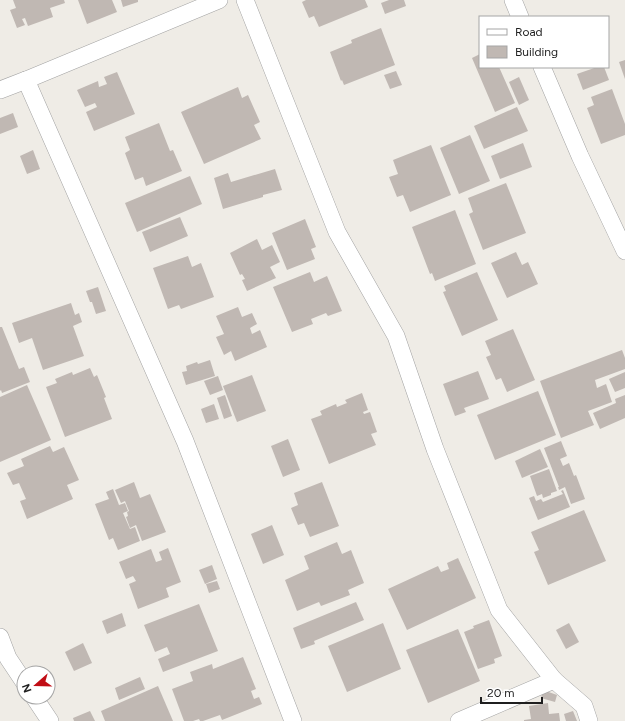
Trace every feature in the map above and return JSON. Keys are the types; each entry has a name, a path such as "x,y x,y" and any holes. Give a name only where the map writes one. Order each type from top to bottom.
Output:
{"street":[{"path":"0,90 219,0"},
{"path":"245,0 338,232 396,336 435,449 499,610 554,680 584,706 589,721"},
{"path":"513,0 520,16"},
{"path":"542,68 580,156 625,251"},
{"path":"26,80 185,441 292,721"},
{"path":"0,637 4,658 16,672"},
{"path":"459,721 554,680"},
{"path":"39,705 50,721"}],"building":[{"path":"13,0 64,0 65,3 50,8 53,17 28,26 25,18 22,19 25,25 17,28 10,10 16,8"},
{"path":"78,0 112,0 117,12 87,24"},
{"path":"121,0 138,0 138,2 123,7"},
{"path":"306,0 365,0 368,7 319,27 314,16 309,18 302,2"},
{"path":"389,0 404,0 406,6 385,14 381,3"},
{"path":"381,28 395,65 344,85 330,52 352,43 351,40"},
{"path":"479,54 479,68 499,68 515,103 495,112 472,58"},
{"path":"625,60 625,79 619,62"},
{"path":"594,68 604,68 609,80 583,90 577,74"},
{"path":"396,71 402,85 390,89 384,75"},
{"path":"117,72 135,114 94,131 86,112 97,107 95,103 85,107 77,90 98,81 99,87 107,84 104,77"},
{"path":"519,77 529,100 519,105 509,82"},
{"path":"238,87 242,98 248,95 260,122 254,125 261,139 204,164 181,112"},
{"path":"612,89 625,124 625,135 601,144 587,108 594,105 591,97"},
{"path":"517,107 528,131 484,149 474,126"},
{"path":"13,113 18,127 0,134 0,118"},
{"path":"159,123 170,151 173,150 182,171 146,186 143,177 135,180 125,153 130,150 125,137"},
{"path":"470,135 490,181 459,194 440,148"},
{"path":"523,143 532,167 500,179 491,156"},
{"path":"431,145 451,195 410,212 403,195 397,197 389,177 398,174 393,160"},
{"path":"33,150 40,169 27,174 20,156"},
{"path":"275,169 282,190 223,209 214,178 228,173 231,182"},
{"path":"190,176 202,204 137,232 125,203"},
{"path":"506,183 526,233 483,250 469,214 473,212 468,198"},
{"path":"455,210 476,264 435,281 432,273 430,274 412,227"},
{"path":"180,217 188,236 150,252 142,232"},
{"path":"305,219 316,247 311,249 315,259 287,270 272,233"},
{"path":"257,239 262,250 272,245 280,262 270,267 276,278 247,291 242,280 245,279 242,274 240,275 230,253"},
{"path":"516,252 522,265 528,262 538,284 507,298 491,263"},
{"path":"188,256 192,267 201,263 214,297 181,309 179,305 168,309 153,268"},
{"path":"310,272 314,282 327,276 342,311 328,316 326,313 311,319 313,324 292,332 273,287"},
{"path":"477,272 498,320 462,336 443,292 446,291 444,286"},
{"path":"98,287 106,311 96,314 86,291"},
{"path":"71,303 75,315 79,313 82,322 73,326 84,356 43,370 32,338 19,343 12,323"},
{"path":"238,307 242,317 252,313 257,324 250,328 252,334 260,330 267,347 235,361 231,351 224,355 216,337 224,334 216,316"},
{"path":"0,327 2,327 19,369 24,367 30,382 2,393 1,390 0,391"},
{"path":"513,329 535,380 507,392 501,378 496,380 486,357 491,355 485,341"},
{"path":"622,350 625,358 625,369 595,380 597,388 606,384 612,402 588,411 594,425 561,438 540,381"},
{"path":"210,360 215,376 186,385 182,372 187,371 186,366 197,362 198,364"},
{"path":"90,368 94,377 97,375 106,397 104,398 112,419 65,437 46,387 57,383 55,379 72,372 73,375"},
{"path":"478,371 489,399 464,408 466,412 455,416 443,384"},
{"path":"625,372 625,388 615,392 609,379"},
{"path":"252,375 266,411 237,422 223,386"},
{"path":"218,376 223,390 210,395 204,381"},
{"path":"27,385 51,440 0,462 0,397"},
{"path":"538,391 556,435 495,460 477,415"},
{"path":"362,393 368,410 363,412 364,414 370,412 377,432 371,434 376,445 329,464 311,419 322,415 320,411 336,404 337,407 347,403 345,400"},
{"path":"225,395 232,416 224,419 217,398"},
{"path":"625,395 625,418 600,429 593,413 616,403 615,399"},
{"path":"214,404 219,419 206,423 201,409"},
{"path":"288,439 300,470 283,477 271,446"},
{"path":"561,441 567,456 560,459 563,466 569,463 574,476 576,475 585,499 571,504 565,487 559,490 544,448"},
{"path":"50,446 53,452 64,447 79,480 67,485 73,499 27,519 20,501 26,499 19,483 13,485 7,473 24,466 21,459"},
{"path":"540,449 548,467 522,478 515,461"},
{"path":"549,469 557,491 543,498 542,494 537,496 530,476"},
{"path":"134,482 140,498 150,494 166,532 142,541 136,525 130,528 126,517 128,516 127,512 129,511 125,501 121,503 115,490"},
{"path":"322,482 339,526 310,537 304,523 298,525 291,508 298,505 294,493"},
{"path":"113,489 119,505 125,503 128,511 123,513 130,529 135,527 140,541 118,550 113,538 109,540 95,504 109,499 106,492"},
{"path":"563,490 570,507 538,520 529,498 534,496 536,501 541,499 543,502 563,494 561,491"},
{"path":"584,510 606,561 548,585 534,552 539,550 531,532"},
{"path":"272,525 284,555 263,564 251,534"},
{"path":"337,542 342,554 351,550 364,583 348,590 350,595 321,606 319,602 297,611 285,580 309,569 304,556"},
{"path":"168,548 181,582 166,588 169,597 138,609 129,584 136,581 133,576 126,579 119,562 151,549 156,562 162,560 159,552"},
{"path":"458,558 476,598 407,630 388,589 438,566 441,572 449,569 447,563"},
{"path":"212,565 217,579 205,584 199,570"},
{"path":"217,581 220,589 209,593 206,584"},
{"path":"356,602 364,620 314,641 315,644 301,649 293,628"},
{"path":"199,604 218,651 163,672 158,659 170,654 167,647 155,652 144,625"},
{"path":"122,613 126,626 107,634 102,621"},
{"path":"489,620 502,656 494,659 495,663 478,669 464,632 474,628 473,626"},
{"path":"383,623 401,669 347,692 328,646"},
{"path":"569,623 579,642 566,649 556,630"},
{"path":"458,629 480,681 428,703 406,650"},
{"path":"83,643 92,663 74,671 65,652"},
{"path":"243,657 256,689 251,691 254,699 259,697 262,704 222,720 220,715 203,721 200,721 199,719 184,721 172,689 193,681 190,672 212,664 213,669"},
{"path":"140,677 145,689 119,700 115,688"},
{"path":"158,686 173,721 105,721 101,711"},
{"path":"543,690 557,695 555,702 541,698"},
{"path":"548,703 549,714 559,713 560,721 524,721 531,719 529,706"},
{"path":"90,711 95,721 74,721 73,718"},
{"path":"573,711 577,721 566,721 564,714"}]}
